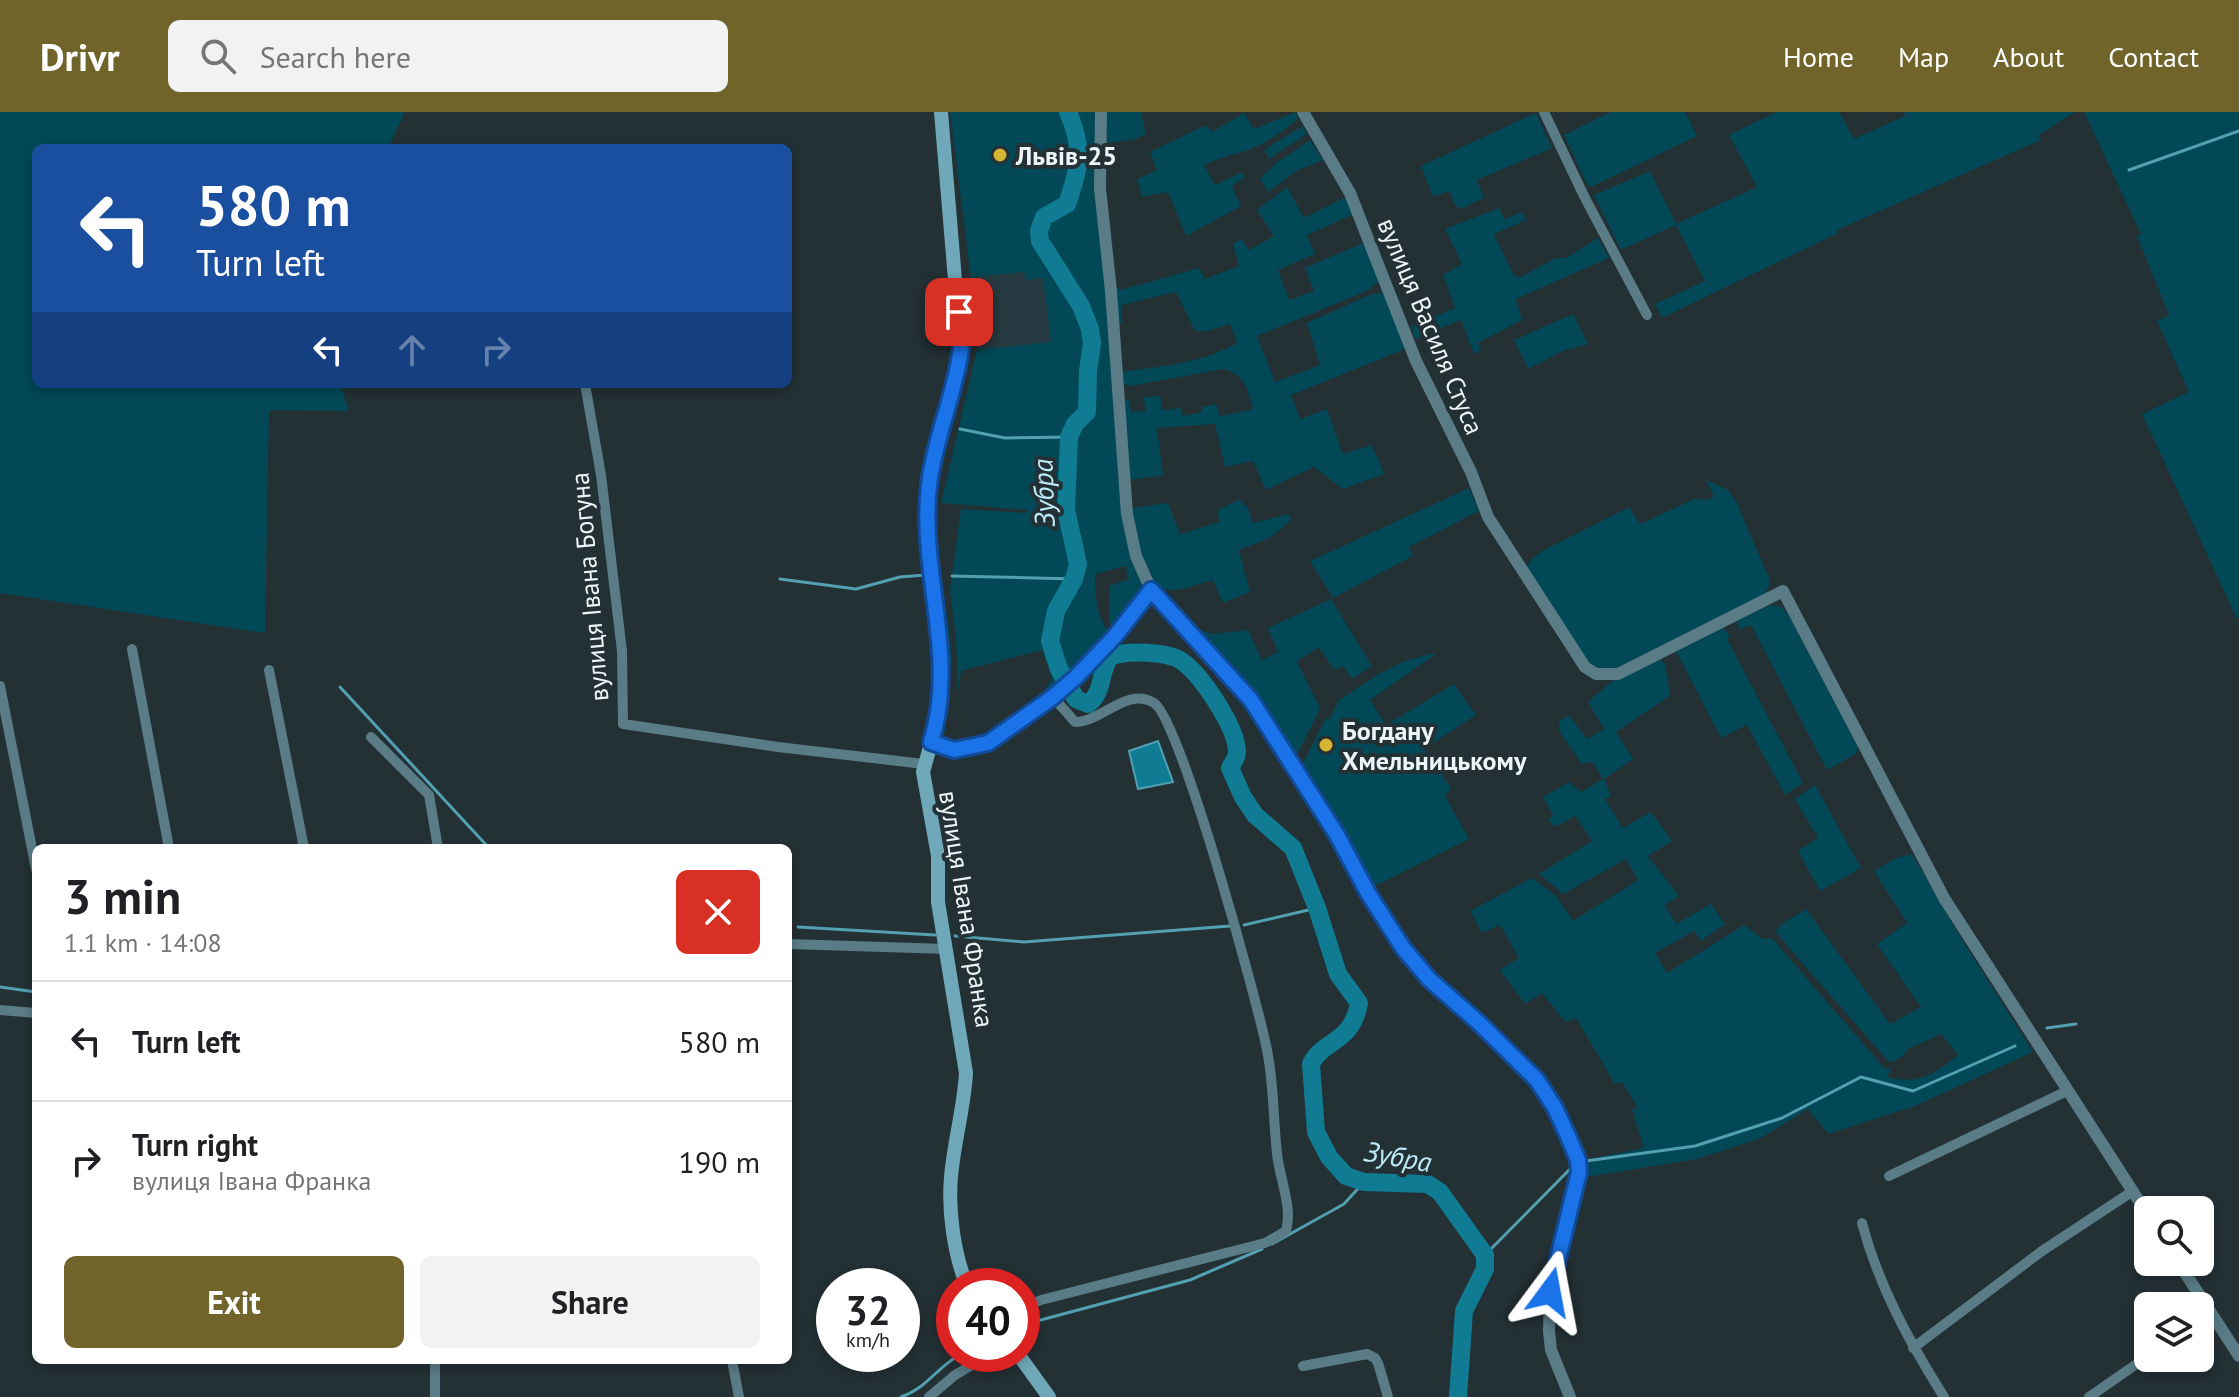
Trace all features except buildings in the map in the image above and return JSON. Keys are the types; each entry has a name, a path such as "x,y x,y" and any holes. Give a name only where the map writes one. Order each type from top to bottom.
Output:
{"main road":[{"name":"вулиця Івана Франка","path":"941,112 961,344 929,486 927,523 941,670 940,708 924,764 924,787 938,856 938,902 966,1073 951,1188 957,1249 962,1268"},
{"path":"1031,1372 1049,1397"}],"street":[{"path":"1101,112 1100,189 1111,291 1127,514 1136,556 1151,590 1251,700 1337,835 1368,893 1403,948 1453,1003 1478,1022 1537,1080 1555,1108 1578,1160 1579,1172 1548,1311 1551,1350 1570,1397"},
{"name":"вулиця Василя Стуса","path":"1303,112 1350,193 1416,361 1471,472 1488,517 1585,667 1596,674 1618,674 1783,591 1944,898 2067,1091"},
{"path":"1544,112 1647,315"},
{"name":"вулиця Івана Богуна","path":"586,388 601,475 622,651 623,724 924,764"},
{"path":"931,742 954,750 988,743 1076,677 1115,636 1151,590"},
{"path":"132,649 168,844"},
{"path":"269,670 303,844"},
{"path":"0,686 32,849"},
{"path":"1040,1300 1265,1243 1286,1231 1289,1216 1277,1153 1273,1084 1267,1048 1189,775 1159,706 1143,699 1133,699 1091,720 1075,722 1057,694"},
{"path":"371,737 429,795 437,844"},
{"path":"792,944 947,949"},
{"path":"0,1010 32,1013"},
{"path":"1889,1176 2067,1091 2136,1196"},
{"path":"1913,1348 2042,1251 2133,1191"},
{"path":"1862,1223 1886,1297 1944,1397"},
{"path":"2214,1327 2239,1356"},
{"path":"1303,1366 1367,1354 1378,1363 1388,1397"},
{"path":"435,1364 435,1397"},
{"path":"733,1364 739,1397"},
{"path":"2089,1397 2134,1366"},
{"path":"929,1397 960,1372"}],"shaded area":[{"path":"0,112 405,112 390,144 32,144 32,388 341,388 349,411 269,410 265,633 0,593"},
{"path":"950,112 1096,112 1094,190 1108,305 1122,518 1143,586 1119,626 1115,627 1110,623 1109,586 1129,579 1125,566 1095,574 1099,612 1110,633 1064,685 1037,701 1052,679 1042,650 961,671 958,694 950,590 961,509 1026,513 1027,510 941,503 977,350 1051,342 1043,278 1026,280 1024,272 975,277 976,285 972,286"},
{"path":"1105,112 1141,112 1146,134 1133,140 1104,143"},
{"path":"1296,112 1298,119 1268,141 1204,165 1215,185 1242,172 1245,177 1232,186 1241,206 1186,236 1168,192 1142,197 1137,179 1157,170 1150,152 1206,125 1212,132 1244,113 1254,129"},
{"path":"1610,112 1685,112 1697,136 1591,187 1564,135"},
{"path":"1777,112 1839,112 1854,139 1905,116 1904,112 2075,112 2039,135 2041,140 1837,230 1838,233 1662,318 1655,304 1705,281 1676,225 1621,250 1594,195 1650,171 1676,224 1757,187 1729,135"},
{"path":"2084,112 2239,112 2237,619 2142,414 2189,392 2157,321 2169,315 2137,236 2141,234"},
{"path":"1536,113 1552,148 1477,180 1484,198 1461,209 1455,205 1449,191 1433,197 1421,166"},
{"path":"1303,126 1307,134 1269,159 1264,150"},
{"path":"1310,140 1323,160 1296,171 1268,192 1260,179 1276,163"},
{"path":"1287,187 1304,218 1346,197 1354,214 1307,235 1315,254 1278,270 1289,300 1314,291 1305,268 1363,243 1379,281 1369,290 1257,336 1275,382 1320,365 1307,323 1372,294 1384,293 1403,350 1291,395 1300,419 1327,409 1343,454 1372,445 1384,474 1343,489 1314,467 1266,490 1253,461 1225,467 1215,424 1157,428 1163,475 1130,480 1123,400 1129,400 1131,412 1146,411 1143,397 1160,396 1163,410 1181,408 1183,416 1202,412 1202,407 1216,404 1220,416 1253,409 1241,379 1223,369 1130,386 1124,384 1122,372 1196,359 1237,343 1230,324 1208,331 1195,331 1176,292 1121,305 1122,323 1119,323 1115,289 1199,268 1205,279 1239,266 1233,244 1242,239 1249,250 1274,236 1257,210"},
{"path":"1499,208 1504,219 1523,212 1526,220 1494,234 1514,276 1520,277 1556,258 1566,258 1598,238 1609,258 1516,299 1522,320 1478,343 1481,350 1474,354 1461,320 1415,339 1411,326 1455,308 1443,275 1462,264 1445,229"},
{"path":"1025,272 1026,280 1043,278 1051,343 977,350 972,286 976,285 975,277"},
{"path":"1573,314 1588,344 1563,351 1528,369 1514,340"},
{"path":"944,428 951,430 939,480 936,518 952,666 946,666 932,497"},
{"path":"1706,480 1728,490 1736,501 1769,578 1770,584 1764,595 1622,667 1605,670 1589,664 1527,570 1529,563 1544,550 1629,507 1640,524 1694,499 1708,500 1714,496"},
{"path":"1469,488 1479,511 1409,547 1413,556 1333,598 1310,561"},
{"path":"1240,499 1244,506 1247,505 1253,523 1289,514 1291,520 1270,538 1239,550 1250,592 1223,603 1213,580 1175,590 1153,582 1137,546 1132,508 1168,503 1180,534 1219,522 1218,510"},
{"path":"1331,599 1372,666 1352,679 1343,666 1334,670 1319,647 1297,661 1320,709 1294,756 1195,633 1198,630 1213,634 1248,630 1262,660 1278,652 1268,628"},
{"path":"1770,605 1781,607 1789,616 1858,747 1856,754 1827,770 1751,625 1740,629 1737,624 1738,619"},
{"path":"1723,627 1803,783 1785,795 1747,725 1721,738 1676,651"},
{"path":"1435,655 1370,700 1386,725 1454,684 1476,715 1424,749 1451,788 1445,796 1469,839 1379,884 1370,884 1303,773 1302,765 1339,700 1402,662"},
{"path":"1660,659 1665,664 1670,696 1616,732 1633,759 1604,779 1611,796 1605,799 1623,828 1651,812 1672,841 1648,856 1679,896 1665,905 1676,924 1711,904 1725,924 1701,941 1694,931 1655,953 1667,973 1744,925 1763,939 1772,938 1884,1068 1891,1069 1887,1077 1908,1080 1933,1073 1958,1055 1941,1034 1908,1049 1892,1062 1888,1061 1776,930 1806,909 1890,1024 1921,1007 1877,944 1907,923 1874,871 1897,858 1912,854 2033,1052 1915,1106 1828,1134 1808,1109 1761,1138 1697,1159 1586,1177 1584,1160 1644,1148 1632,1110 1637,1107 1622,1082 1615,1084 1576,1018 1565,1022 1542,993 1525,1004 1500,970 1519,958 1500,925 1482,933 1470,911 1532,878 1556,896 1573,921 1638,880 1626,859 1563,894 1539,874 1592,841 1576,816 1554,827 1548,820 1553,815 1543,797 1569,782 1581,792 1603,779 1593,762 1582,764 1559,731 1559,721 1569,715 1587,739 1604,729 1588,702 1611,682"},
{"path":"1158,741 1173,782 1138,789 1129,751"},
{"path":"1815,785 1861,868 1820,891 1798,851 1818,838 1795,799"}],"waterway":[{"name":"Зубра","path":"1068,112 1078,148 1075,179 1067,204 1044,217 1039,231 1040,241 1081,306 1092,343 1087,412 1075,424 1069,437 1066,510 1078,564 1074,579 1056,611 1050,641 1059,669 1076,699 1088,704 1093,699 1110,657 1126,653 1158,654 1176,658 1191,669 1225,717 1237,752 1230,768 1243,797 1255,815 1293,848 1317,908 1338,974 1359,1003 1344,1034 1316,1056 1311,1064 1316,1132 1329,1157 1346,1176 1364,1182 1428,1184 1440,1192 1485,1255 1485,1269 1464,1311 1458,1397"},
{"path":"2129,170 2239,131"},
{"path":"960,429 1005,438 1069,437"},
{"path":"780,579 856,589 900,577 925,575"},
{"path":"952,576 1074,579"},
{"path":"340,687 485,844"},
{"path":"1244,925 1317,908"},
{"path":"955,936 1024,942 1230,926"},
{"path":"798,927 935,935"},
{"path":"0,987 32,991"},
{"path":"2047,1028 2076,1024"},
{"path":"1586,1161 1695,1146 1782,1118 1861,1077 1913,1091 2015,1046"},
{"path":"1485,1255 1575,1164"},
{"path":"1272,1244 1344,1204 1364,1182"},
{"path":"1040,1320 1190,1280 1262,1249"},
{"path":"901,1397 918,1389 937,1372"}],"place":[{"name":"Львів-25","path":"1000,155"},
{"name":"Богдану Хмельницькому","path":"1326,745"}],"route":[{"path":"959,312 961,352 932,461 927,503 941,670 940,708 931,742 954,750 988,743 1076,677 1115,636 1151,590 1251,700 1337,835 1368,893 1403,948 1453,1003 1478,1022 1537,1080 1555,1108 1578,1160 1579,1172 1550,1292"}]}
